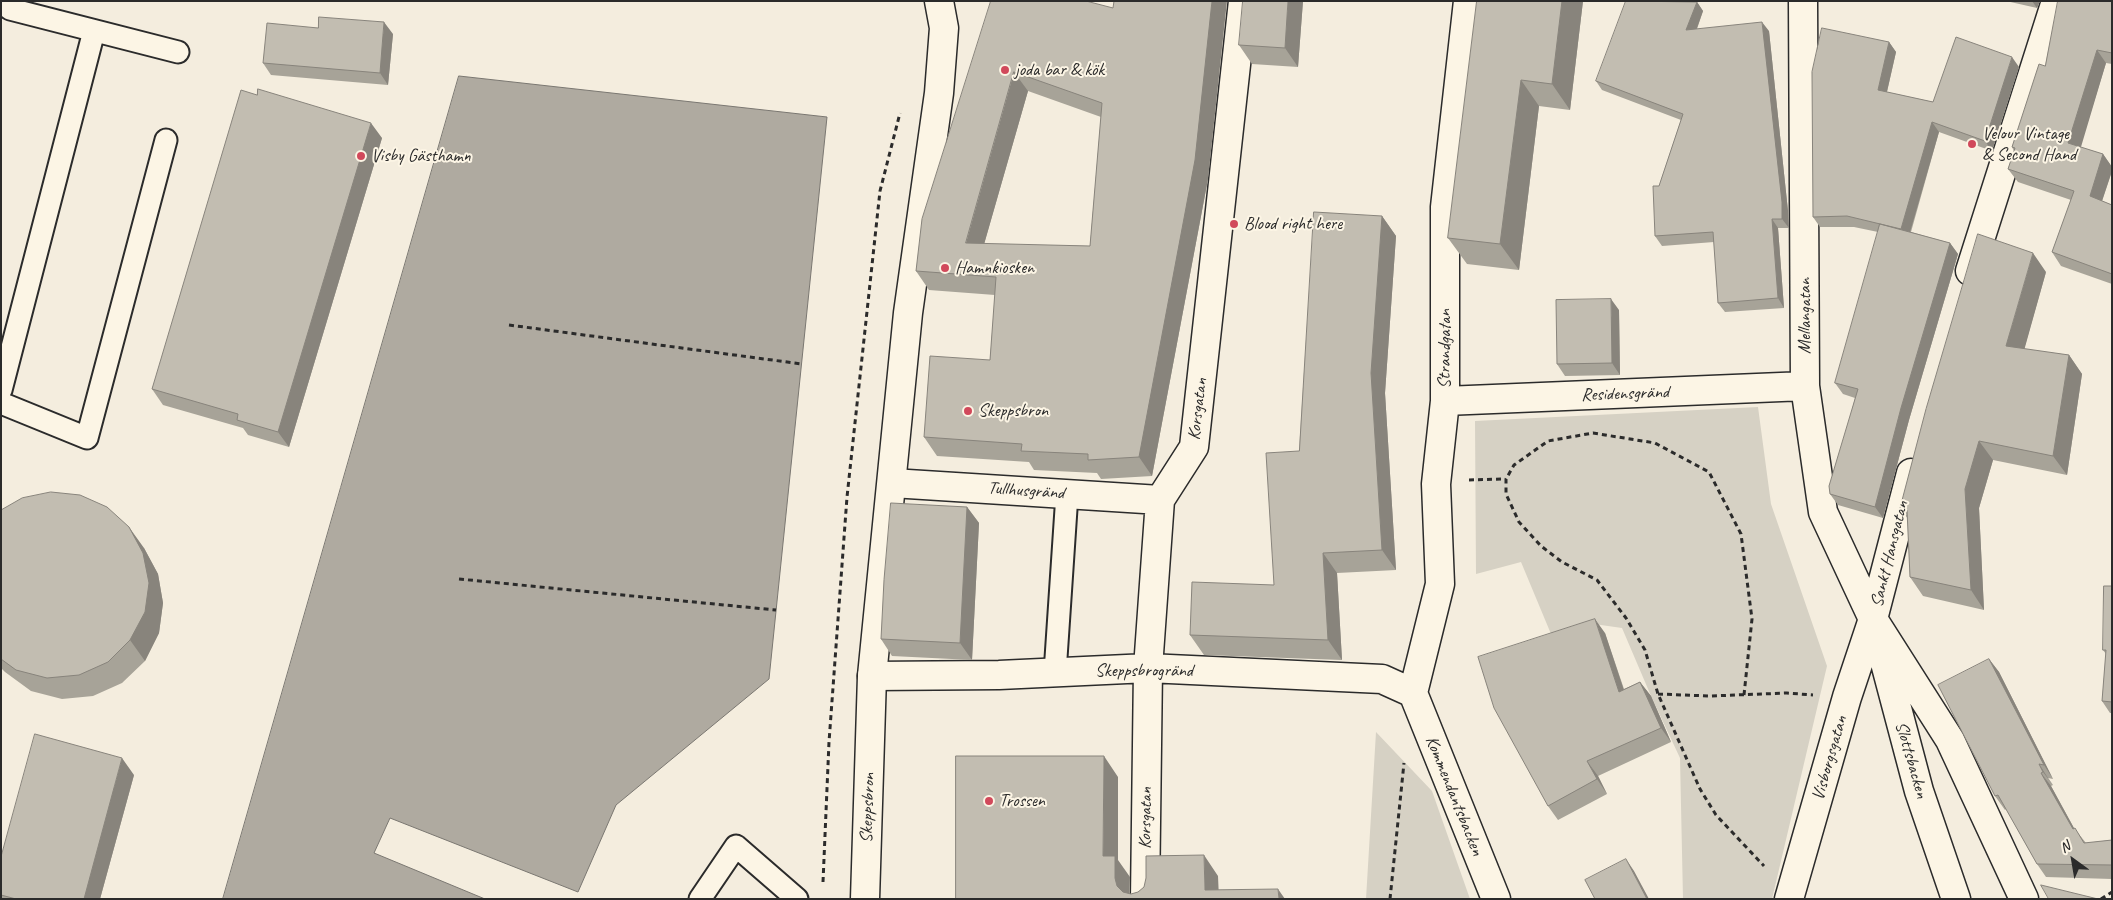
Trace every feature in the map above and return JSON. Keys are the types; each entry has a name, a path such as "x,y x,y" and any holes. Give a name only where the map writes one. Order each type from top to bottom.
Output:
{"street":[{"name":"Skeppsbron","path":"865,899 872,676 908,313 939,93 944,28 939,1"},
{"name":"Korsgatan","path":"1145,899 1148,668 1160,500 1194,447 1243,1"},
{"name":"Strandgatan","path":"1413,693 1440,584 1436,484 1445,401 1445,207 1468,1"},
{"path":"1781,1 1803,10"},
{"path":"1964,291 2056,1"},
{"name":"Mellangatan","path":"1803,10 1805,386 1823,512 1873,619"},
{"name":"Residensgränd","path":"1445,401 1805,386"},
{"name":"Sankt Hansgatan","path":"1873,619 1917,450"},
{"name":"Tullhusgränd","path":"892,483 1160,500"},
{"path":"1873,619 1950,740 2024,899"},
{"name":"Visborgsgatan","path":"1789,899 1847,697 1873,619"},
{"name":"Slottsbacken","path":"1873,619 1919,791 1956,899"},
{"name":"Skeppsbrogränd","path":"872,676 999,675 1148,668 1382,679 1413,693"},
{"name":"Kommendantsbacken","path":"1413,693 1496,899"}],"lane":[{"path":"1,2 10,9 178,52"},
{"path":"1,390 94,31"},
{"path":"1,403 87,438 166,140"},
{"path":"1055,673 1067,494"},
{"path":"700,899 736,846 797,899"}],"path":[{"path":"509,325 802,364"},
{"path":"1744,695 1752,619 1741,534 1709,472 1654,443 1594,433 1548,441 1514,465 1506,479 1506,494 1519,522 1555,557 1597,580 1626,618 1645,650 1658,694 1700,789 1716,815 1755,858"},
{"path":"1467,480 1506,479"},
{"path":"459,579 776,610"},
{"path":"1658,694 1744,695 1787,693"},
{"path":"1390,899 1404,759"},
{"path":"2101,899 2112,892"}],"shaded area":[{"path":"459,76 827,117 769,679 616,805 578,892 390,818 374,853 485,899 223,899"},
{"path":"1758,407 1771,504 1827,666 1772,899 1683,899 1680,758 1622,628 1587,623 1551,634 1521,562 1476,574 1475,421"},
{"path":"1376,732 1432,791 1470,899 1366,899"}],"building":[{"path":"991,1 1086,1 1113,8 1114,1 1212,1 1195,160 1139,457 1088,460 1088,454 1021,451 1022,444 924,437 930,356 990,360 996,277 916,271 922,219","holes":["1014,72 1102,103 1090,246 966,243"]},
{"path":"1243,1 1288,1 1285,48 1239,45"},
{"path":"1477,1 1562,1 1552,84 1521,80 1500,244 1448,238"},
{"path":"1626,1 1697,2 1686,30 1762,22 1782,202 1782,219 1772,219 1778,298 1718,303 1713,232 1655,236 1653,186 1659,186 1683,114 1596,81"},
{"path":"2058,1 2112,1 2112,53 2097,50 2068,143 2103,154 2090,196 2112,205 2112,274 2052,252 2074,191 2008,169 2015,148 2012,147 2039,64 2045,66"},
{"path":"319,17 384,22 380,73 263,63 267,23 318,28"},
{"path":"1822,28 1889,42 1878,90 1933,102 1956,37 2012,57 1985,141 1932,122 1901,229 1847,216 1813,217 1812,72"},
{"path":"258,89 371,123 278,432 237,420 238,414 152,389 241,90 257,95"},
{"path":"1314,212 1382,216 1371,373 1382,550 1323,553 1328,640 1190,635 1192,582 1274,585 1266,453 1299,451"},
{"path":"1880,224 1950,243 1901,408 1875,507 1830,494 1829,486 1858,389 1835,383"},
{"path":"1978,234 2033,253 2006,346 2069,355 2053,456 1979,441 1965,489 1971,590 1910,577 1907,510 1900,508 1926,409"},
{"path":"1611,299 1612,363 1557,364 1556,300"},
{"path":"51,492 80,495 107,507 129,527 143,553 149,583 145,612 130,640 108,662 79,675 47,678 16,670 1,659 1,510 22,498"},
{"path":"891,503 967,507 960,643 881,639"},
{"path":"2104,586 2112,586 2112,702 2102,701 2106,650 2103,650"},
{"path":"1595,619 1619,692 1640,682 1661,728 1587,761 1597,779 1548,806 1494,708 1478,657"},
{"path":"1989,659 2044,765 2039,764 2043,772 2041,773 2073,829 2075,828 2084,843 2112,840 2112,865 2037,864 1998,795 1995,796 1938,685"},
{"path":"35,734 122,758 84,899 16,899 1,895 1,857"},
{"path":"956,756 1104,756 1103,856 1115,856 1115,878 1117,886 1123,892 1131,894 1138,892 1144,887 1146,856 1204,855 1205,890 1278,889 1279,899 956,899"},
{"path":"1626,859 1647,899 1595,899 1585,880"},
{"path":"2041,885 2098,899 2049,899"}],"place":[{"name":"joda bar & kök","path":"1005,70"},
{"name":"Velour Vintage & Second Hand","path":"1972,144"},
{"name":"Visby Gästhamn","path":"361,156"},
{"name":"Blood right here","path":"1234,224"},
{"name":"Hamnkiosken","path":"945,268"},
{"name":"Skeppsbron","path":"968,411"},
{"name":"Trossen","path":"989,801"}]}
